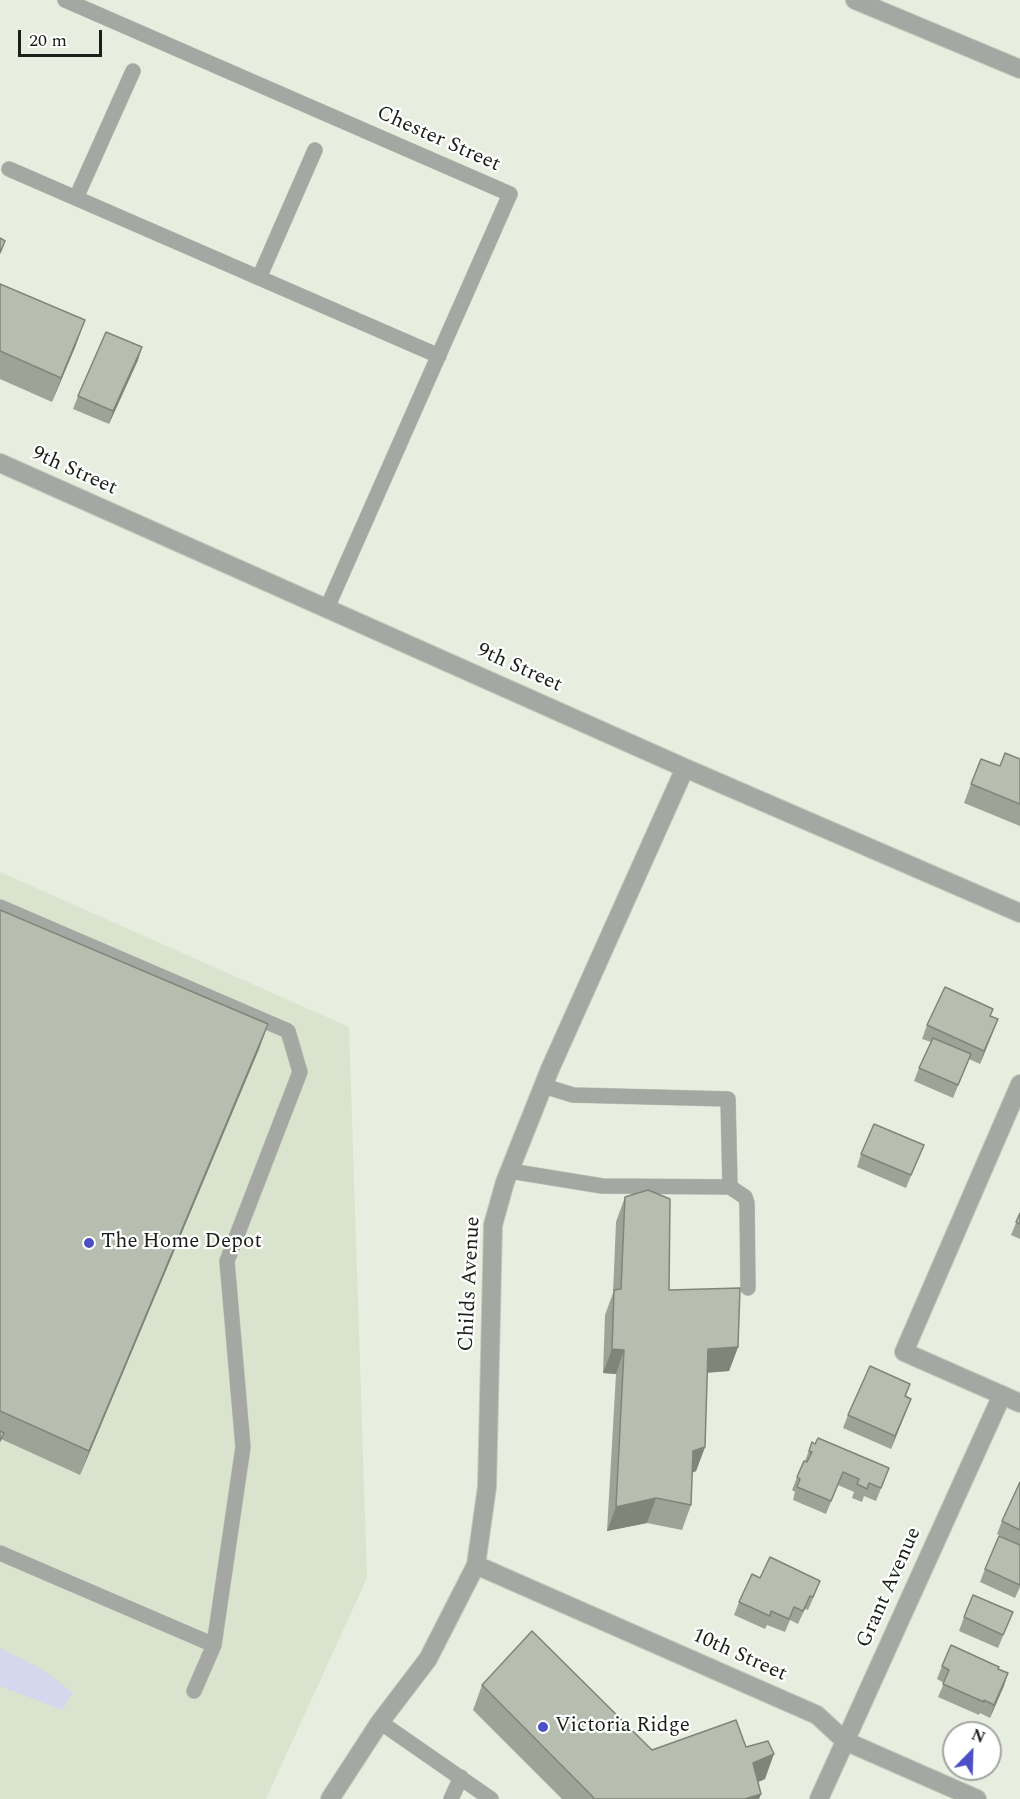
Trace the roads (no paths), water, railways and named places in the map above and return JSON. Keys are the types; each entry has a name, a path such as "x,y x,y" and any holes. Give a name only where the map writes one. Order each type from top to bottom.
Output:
{"street":[{"path":"855,0 1020,69"},
{"name":"9th Street","path":"0,463 686,768 1020,913"},
{"name":"Childs Avenue","path":"330,1799 380,1722 428,1659 476,1564 487,1487 493,1225 510,1171 544,1086 686,768"},
{"path":"1020,1084 904,1352 1020,1403"},
{"name":"Grant Avenue","path":"819,1799 1002,1395"},
{"name":"10th Street","path":"476,1564 818,1715 845,1741 977,1799"}],"lane":[{"name":"Chester Street","path":"65,0 510,194 327,608"},
{"path":"76,198 134,71"},
{"path":"259,278 315,150"},
{"path":"9,169 439,356"},
{"path":"0,907 288,1031 300,1072 227,1261 243,1447 214,1645 194,1691"},
{"path":"544,1086 573,1095 728,1099 730,1187"},
{"path":"510,1171 602,1186 730,1187 745,1197 747,1203 748,1288"},
{"path":"0,1552 214,1645"},
{"path":"380,1722 491,1799"},
{"path":"451,1799 461,1777"}],"place":[{"name":"The Home Depot","path":"89,1243"},
{"name":"Victoria Ridge","path":"543,1727"}]}
